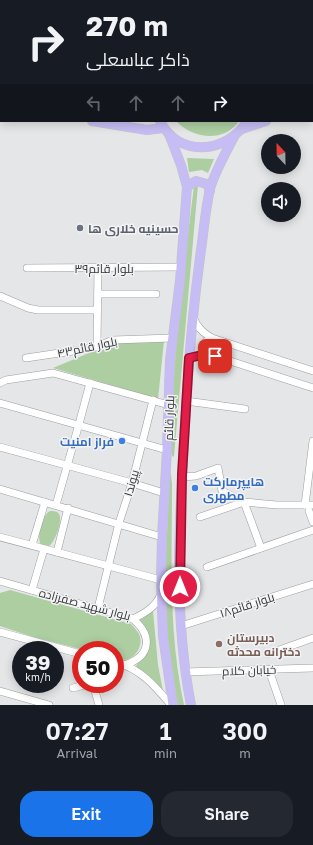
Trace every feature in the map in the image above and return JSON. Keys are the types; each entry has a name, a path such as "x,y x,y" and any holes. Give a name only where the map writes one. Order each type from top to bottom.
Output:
{"main road":[{"path":"98,122 147,130 164,128 178,141 189,146 200,148 212,147 224,143 234,137 244,125 260,122"},
{"path":"122,126 129,122"},
{"name":"بلوار قائم","path":"164,128 181,165 187,187 181,267 172,338 162,537 161,594 163,636 172,705"},
{"name":"بلوار قائم","path":"191,705 185,672 181,626 180,552 182,476 189,358 193,315 210,190 214,175 234,137"},
{"path":"187,187 196,181 207,184 210,190"},
{"path":"167,451 170,459 177,460 181,457 184,447"},
{"path":"165,473 169,468 175,466 178,468 182,476"}],"street":[{"name":"بلوار قائم۳۹","path":"27,268 181,267"},
{"path":"97,346 98,268"},
{"path":"98,294 156,294"},
{"path":"0,296 28,308 38,310 97,310"},
{"path":"193,315 196,324 203,333 212,338 313,371"},
{"name":"بلوار قائم۴۳","path":"26,358 97,346 113,340 172,338"},
{"path":"208,356 204,343 207,339 212,338"},
{"path":"189,358 196,356 215,356 313,388"},
{"path":"0,383 6,380 53,373 169,405"},
{"path":"56,505 80,424 90,383"},
{"name":"پیوند۱","path":"98,608 107,566 132,482 152,400"},
{"path":"186,401 245,409"},
{"path":"0,403 80,424 167,451"},
{"path":"313,441 309,507 313,522"},
{"path":"0,447 132,482 164,493"},
{"path":"182,476 196,476 218,468 222,491 244,502 309,507"},
{"path":"0,489 119,523 162,537"},
{"path":"32,545 45,502"},
{"path":"200,518 244,502"},
{"path":"244,502 261,548"},
{"path":"57,552 68,508"},
{"path":"207,567 313,530"},
{"path":"0,537 161,580"},
{"path":"32,590 44,549"},
{"name":"بلوار شهید صفرزاده","path":"0,580 133,619 151,608 161,594"},
{"name":"بلوار قائم۱۸","path":"181,626 313,584"},
{"path":"124,665 136,659 146,649 144,633 133,619"},
{"path":"0,632 72,652"},
{"path":"268,654 313,638"},
{"path":"124,665 141,674 153,684 172,705"},
{"name":"خیابان کلام","path":"185,672 313,668"},
{"path":"269,670 279,704"},
{"path":"0,690 49,705"},
{"path":"96,693 99,705"}],"green space":[{"path":"177,122 238,122 233,128 225,133 208,136 199,135 183,127"},
{"path":"187,158 214,159 208,173 202,170 189,172"},
{"path":"198,185 173,457 173,388 178,320 194,186"},
{"path":"164,341 158,399 53,368 113,343"},
{"path":"170,474 172,484 173,623 175,650 184,705 177,705 167,636 165,573"},
{"path":"54,511 59,514 59,526 56,536 51,544 49,546 41,545 39,537 42,522 47,513"},
{"path":"10,590 131,624 139,634 140,647 133,657 124,660 124,641 72,641 72,647 64,645 64,641 49,641 0,626 0,593"},
{"path":"153,611 158,665 163,691 136,666 147,651 139,621"}],"place":[{"name":"حسینیه خلاری ها","path":"80,228"},
{"name":"فراز امنیت","path":"122,441"},
{"name":"هایپرمارکت مطهری","path":"195,488"},
{"name":"دبیرستان دخترانه محدثه","path":"219,644"}],"route":[{"path":"180,587 182,475 189,358 202,355 215,356"}]}
